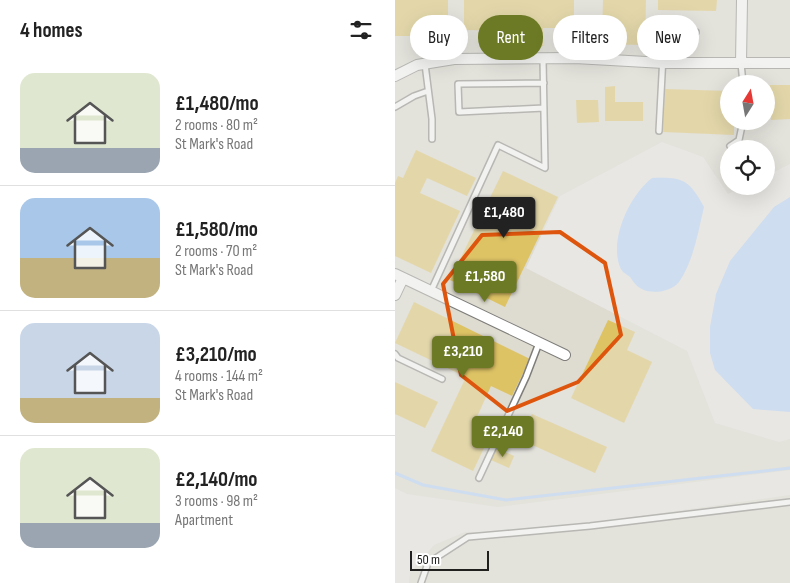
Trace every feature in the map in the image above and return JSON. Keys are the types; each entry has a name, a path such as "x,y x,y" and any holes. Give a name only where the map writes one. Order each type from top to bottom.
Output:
{"street":[{"path":"741,63 742,0"},
{"path":"543,58 664,63 790,63"},
{"path":"395,76 417,64 454,59 478,59"},
{"path":"395,296 399,276 565,355"}],"lane":[{"path":"431,291 497,145 545,168 543,58"},
{"path":"659,131 660,88 664,63"},
{"path":"741,63 742,75"},
{"path":"425,64 432,139"},
{"path":"544,83 458,84 459,112 544,108"},
{"path":"395,107 414,96 428,91"},
{"path":"479,478 539,343"},
{"path":"395,354 398,358 442,380"},
{"path":"421,583 428,563 468,537 598,525 790,502"}],"highlighted area":[{"path":"560,232 605,263 621,335 578,382 507,411 461,375 443,284 482,235"}],"shaded area":[{"path":"395,0 790,0 790,164 775,172 775,140 720,140 720,182 703,157 662,142 560,196 526,268 687,351 715,423 779,442 790,439 790,470 498,507 407,494 395,488"},
{"path":"790,495 790,583 409,583 410,573 434,545 465,532 520,533"}],"water":[{"path":"652,178 671,178 684,182 694,191 704,207 695,246 679,282 671,288 655,292 637,286 621,270 617,256 619,231 629,206 636,195"},
{"path":"790,197 790,412 753,409 715,370 710,353 710,327 716,294 730,261 774,207"}],"building":[{"path":"395,0 448,0 448,15 410,15 410,36 395,36"},
{"path":"464,0 574,0 574,15 553,15 553,28 543,28 543,15 478,15 478,30 468,30 468,15 464,15"},
{"path":"603,0 646,0 646,15 637,15 637,45 627,45 627,15 603,15"},
{"path":"658,0 717,0 716,11 658,10"},
{"path":"775,85 790,85 790,119 775,120"},
{"path":"615,86 615,102 643,102 643,121 605,121 605,87"},
{"path":"665,89 720,91 720,130 734,130 734,135 663,132"},
{"path":"576,100 598,100 599,122 577,123"},
{"path":"416,150 476,178 467,196 427,178 420,193 460,211 431,273 395,256 395,183 398,176 403,178"},
{"path":"503,171 558,197 505,307 450,280"},
{"path":"414,302 530,359 512,396 491,386 476,419 494,427 473,471 431,451 466,377 395,343"},
{"path":"608,320 635,332 627,350 652,362 624,423 571,398"},
{"path":"395,382 438,402 425,428 395,414"},
{"path":"532,414 607,447 595,473 521,440"},
{"path":"496,448 514,456 509,468 491,460"}],"waterway":[{"path":"395,473 423,485 506,500 790,468"}]}
